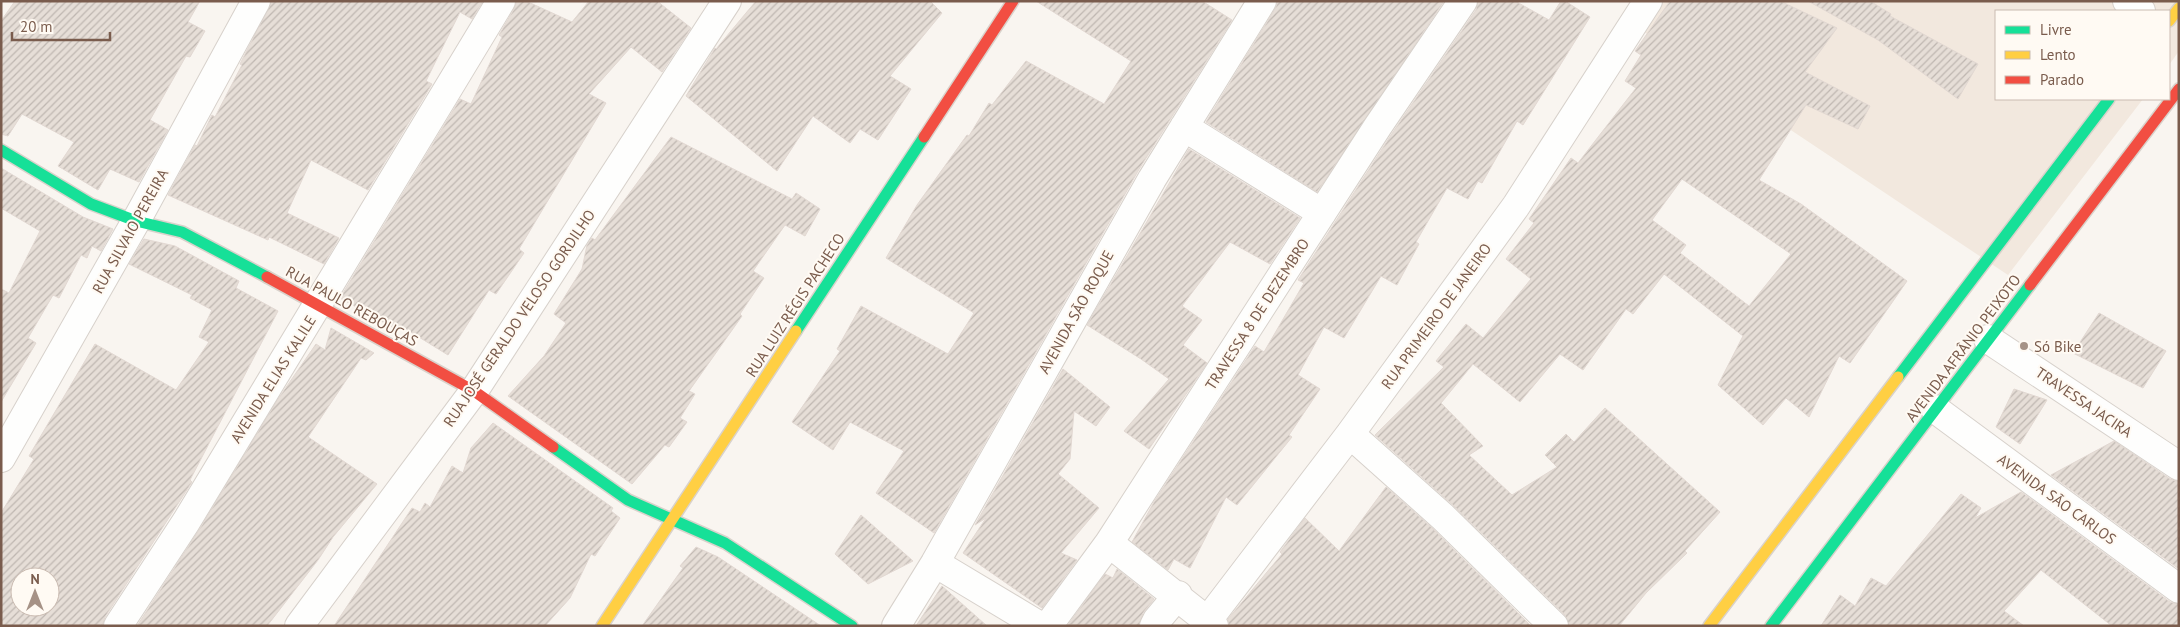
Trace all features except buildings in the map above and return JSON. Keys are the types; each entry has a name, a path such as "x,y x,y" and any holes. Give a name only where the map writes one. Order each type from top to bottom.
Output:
{"main road":[{"name":"RUA LUIZ RÉGIS PACHECO","path":"602,626 1013,1"},
{"path":"2170,20 2179,8"},
{"name":"AVENIDA AFRÂNIO PEIXOTO","path":"1771,626 2179,89"},
{"path":"1708,626 2109,100"},
{"name":"RUA PAULO REBOUÇAS","path":"1,150 91,204 136,221 182,232 320,304 474,391 628,500 725,544 852,626"}],"street":[{"name":"RUA SILVAIO PEREIRA","path":"1,458 136,221 256,1"},
{"name":"AVENIDA ELIAS KALILE","path":"118,626 186,522 320,304 501,1"},
{"name":"RUA JOSÉ GERALDO VELOSO GORDILHO","path":"299,626 474,391 727,1"},
{"name":"AVENIDA SÃO ROQUE","path":"896,626 934,563 1152,179 1262,1"},
{"name":"TRAVESSA 8 DE DEZEMBRO","path":"1048,626 1109,544 1378,126 1464,1"},
{"name":"RUA PRIMEIRO DE JANEIRO","path":"1211,623 1516,206 1605,71 1648,1"},
{"path":"2128,1 2140,10"},
{"path":"1184,127 1322,214"},
{"name":"TRAVESSA JACIRA","path":"1988,339 2179,466"},
{"name":"AVENIDA SÃO CARLOS","path":"1935,409 2179,588"},
{"path":"1350,434 1443,517 1554,626"},
{"path":"1109,544 1178,595 1211,623"},
{"path":"934,563 1040,626"},
{"path":"1154,626 1156,620 1178,595"}],"shaded area":[{"path":"1657,1 2179,1 2179,51 2170,64 2170,10 1995,10 1995,100 2142,100 2008,275 1641,30"}],"traffic: fast":[{"path":"1898,377 2108,100"},
{"path":"796,331 924,137"},
{"path":"1,150 91,204 136,221 182,232 267,277"},
{"path":"1771,626 2030,285"},
{"path":"553,447 628,500 725,543 852,626"}],"traffic: slow":[{"path":"2170,20 2179,8"},
{"path":"602,626 796,331"},
{"path":"1709,626 1898,377"}],"traffic: jam":[{"path":"924,137 1013,1"},
{"path":"2030,285 2179,89"},
{"path":"267,277 474,391 553,447"}],"place":[{"name":"Só Bike","path":"2024,346"}]}
